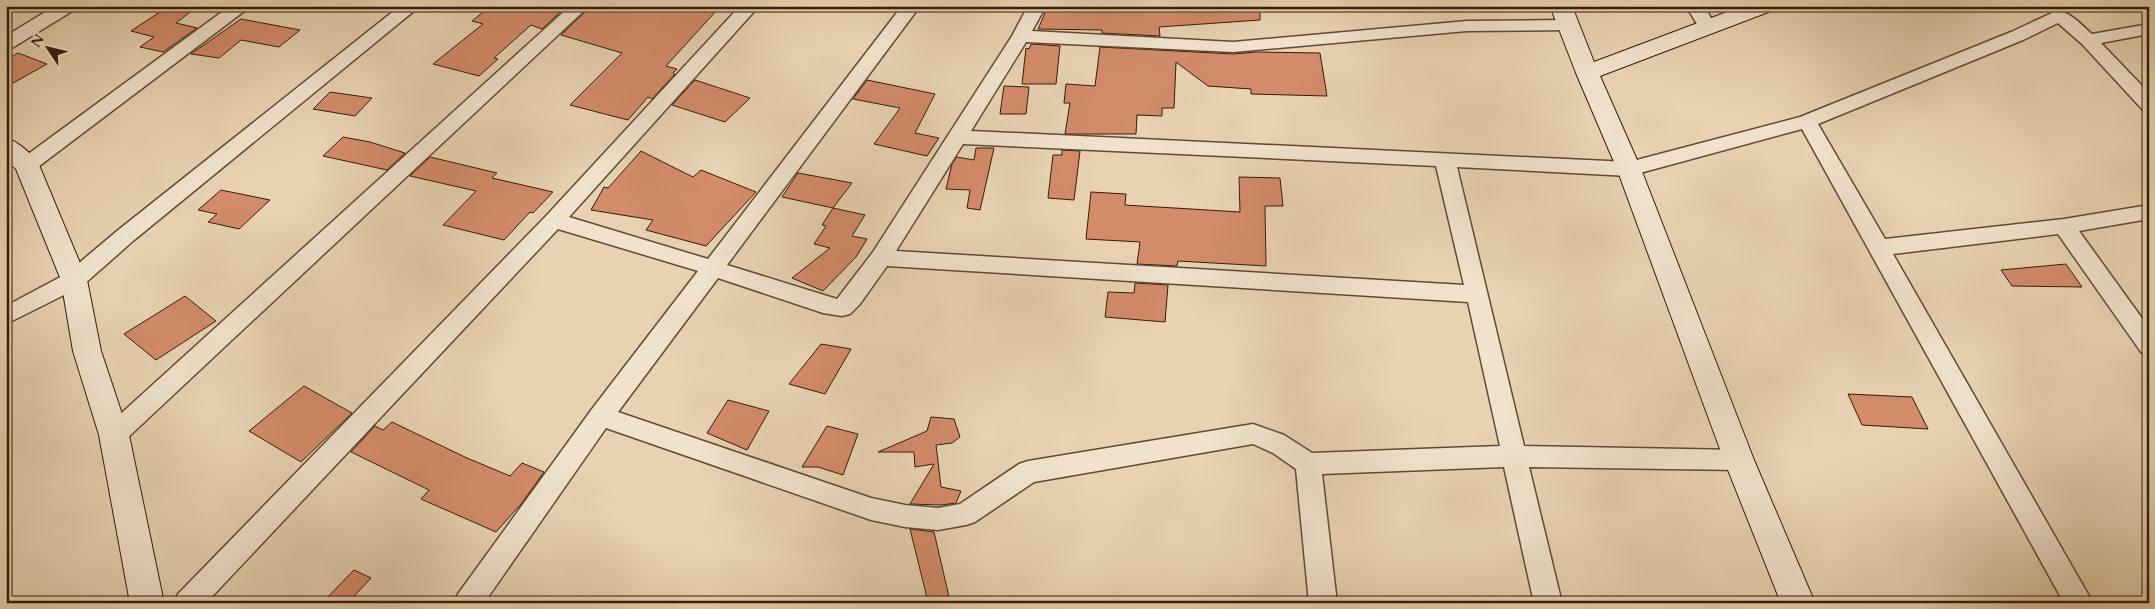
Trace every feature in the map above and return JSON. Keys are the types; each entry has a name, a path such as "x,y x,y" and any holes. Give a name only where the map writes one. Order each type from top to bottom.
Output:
{"street":[{"path":"6,44 68,6"},
{"path":"27,165 242,6"},
{"path":"6,316 74,280 125,236 411,6"},
{"path":"114,435 580,6"},
{"path":"188,603 554,220 750,6"},
{"path":"473,602 601,416 911,6"},
{"path":"554,220 713,268 831,307 842,308 852,298 881,258 1021,36 1037,6"},
{"path":"1695,6 1708,28"},
{"path":"1587,73 1763,6"},
{"path":"956,138 1629,169 1807,121 2018,36 2053,11 2088,40 2149,105"},
{"path":"1021,36 1233,47 1467,26 1564,15 1629,169 1739,460 1798,603"},
{"path":"2088,40 2149,29"},
{"path":"2129,82 2149,83"},
{"path":"1807,121 2079,603"},
{"path":"6,146 27,165 74,280 87,351 114,435 147,603"},
{"path":"1444,161 1477,294 1548,603"},
{"path":"1877,248 2064,226 2149,212"},
{"path":"2064,226 2149,346"},
{"path":"881,258 1477,294"},
{"path":"601,416 871,508 905,516 938,520 966,514 1028,472 1253,434 1262,436 1284,447 1308,464 1515,456 1739,460"},
{"path":"1308,464 1323,603"}],"building":[{"path":"169,6 198,6 176,23 197,28 163,52 140,47 154,37 131,31"},
{"path":"491,6 567,6 542,29 531,25 494,58 498,59 479,76 433,64 483,24 472,21"},
{"path":"591,6 699,6 717,10 666,66 677,69 673,73 675,74 652,99 648,97 628,120 570,105 622,53 561,35"},
{"path":"1048,6 1260,6 1260,20 1159,27 1160,36 1102,33 1102,30 1038,29"},
{"path":"241,19 300,30 279,47 241,40 219,58 191,54"},
{"path":"1031,44 1060,46 1056,84 1022,84 1026,48 1029,49"},
{"path":"1100,47 1233,54 1256,52 1320,53 1327,96 1251,94 1251,89 1208,86 1176,62 1174,108 1162,108 1162,116 1137,115 1136,134 1065,134 1070,103 1064,103 1066,84 1095,86"},
{"path":"18,53 47,64 6,87 6,60"},
{"path":"695,80 750,98 725,122 672,105"},
{"path":"867,80 935,94 915,133 939,138 927,156 874,144 900,108 853,99"},
{"path":"1004,86 1029,87 1026,114 1000,114"},
{"path":"330,92 372,98 355,116 313,109"},
{"path":"343,137 370,142 405,153 387,170 323,156"},
{"path":"976,148 994,148 980,210 967,208 970,190 946,189 952,164 957,157 974,160"},
{"path":"1062,150 1080,151 1074,200 1048,198 1053,155 1062,155"},
{"path":"641,151 693,177 701,170 756,192 706,246 646,230 653,220 591,210 604,187 608,188"},
{"path":"430,157 497,173 492,178 553,192 533,213 530,212 504,240 443,225 476,191 410,176"},
{"path":"798,173 852,183 833,208 782,197"},
{"path":"1239,177 1280,178 1283,206 1265,206 1266,266 1178,261 1177,266 1137,264 1140,242 1086,239 1091,192 1126,194 1125,205 1240,212"},
{"path":"221,190 270,200 239,229 208,222 217,214 198,210"},
{"path":"833,208 865,215 852,236 867,239 856,257 823,291 792,278 830,248 814,244 826,226 822,225"},
{"path":"2066,264 2082,287 2012,286 2001,270"},
{"path":"1135,283 1168,285 1165,322 1105,317 1108,292 1134,293"},
{"path":"185,296 216,321 156,360 124,334"},
{"path":"821,344 851,349 825,394 789,384"},
{"path":"304,386 352,413 301,462 249,431"},
{"path":"1848,394 1912,397 1928,429 1862,425"},
{"path":"728,400 769,411 747,450 707,433"},
{"path":"931,417 954,419 960,437 952,443 936,445 941,487 961,491 956,503 941,505 910,504 934,464 915,467 914,452 878,452 927,431"},
{"path":"392,422 467,458 510,476 522,463 544,472 521,504 496,532 421,499 429,490 351,452 375,426 383,430"},
{"path":"827,426 858,434 843,475 818,467 802,467"},
{"path":"910,529 934,532 950,601 928,602"},
{"path":"354,570 371,578 348,603 322,603"}]}
